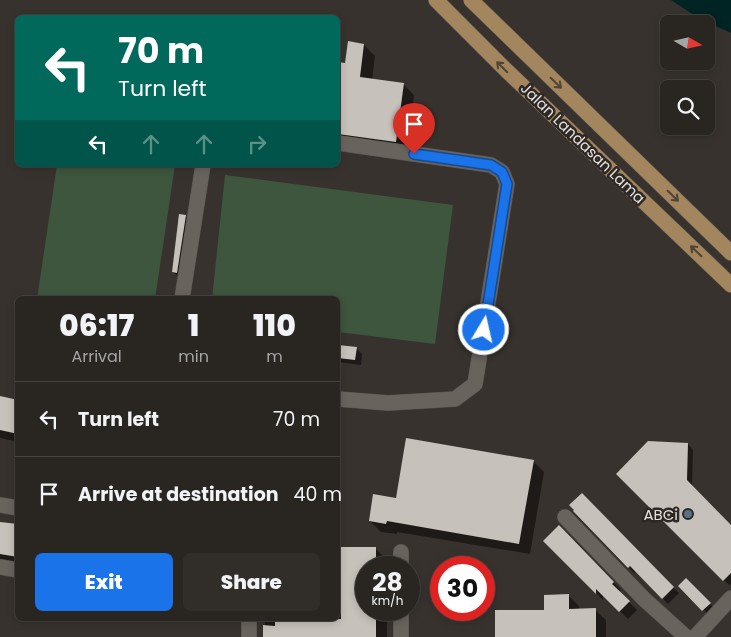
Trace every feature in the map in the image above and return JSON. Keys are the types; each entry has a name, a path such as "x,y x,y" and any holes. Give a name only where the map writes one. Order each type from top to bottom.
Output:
{"main road":[{"name":"Jalan Landasan Lama","path":"436,0 506,70 731,285"},
{"name":"Jalan Landasan Lama","path":"471,0 731,253"}],"street":[{"path":"340,143 491,165 502,172 507,184 475,384 455,400 388,403 340,399"},
{"path":"182,296 203,167"},
{"path":"0,505 15,508"},
{"path":"565,517 644,599 686,637"},
{"path":"0,567 15,570"},
{"path":"695,637 731,598"},
{"path":"249,621 249,637"},
{"path":"401,621 401,637"}],"green space":[{"path":"57,167 175,167 155,296 37,296"},
{"path":"225,175 453,205 435,344 340,332 340,296 212,296"}],"water":[{"path":"671,0 731,0 731,33 715,26 715,15 694,15"}],"building":[{"path":"348,41 364,44 360,77 404,83 396,142 340,134 340,62 345,63"},
{"path":"179,214 186,215 177,273 172,272"},
{"path":"340,345 357,347 355,360 340,358"},
{"path":"0,396 15,399 15,433 0,430"},
{"path":"406,438 534,460 519,544 387,521 386,524 369,521 373,494 396,498"},
{"name":"ABCi","path":"648,441 688,443 687,480 731,525 731,573 723,581 616,474"},
{"path":"582,493 674,587 662,599 630,566 628,568 573,511 569,505"},
{"path":"0,522 15,524 15,556 0,554"},
{"path":"559,525 614,582 612,584 630,601 619,612 596,589 596,594 543,541"},
{"path":"341,547 376,547 376,556 355,556 355,621 376,621 376,637 263,637 263,625 275,626 275,621 340,621"},
{"path":"686,578 711,603 702,611 678,586"},
{"path":"569,594 569,609 596,608 596,637 495,637 495,610 544,610 544,595"}],"place":[{"name":"ABCi","path":"688,514"}],"route":[{"path":"414,154 491,165 502,172 507,184 484,330"}]}
